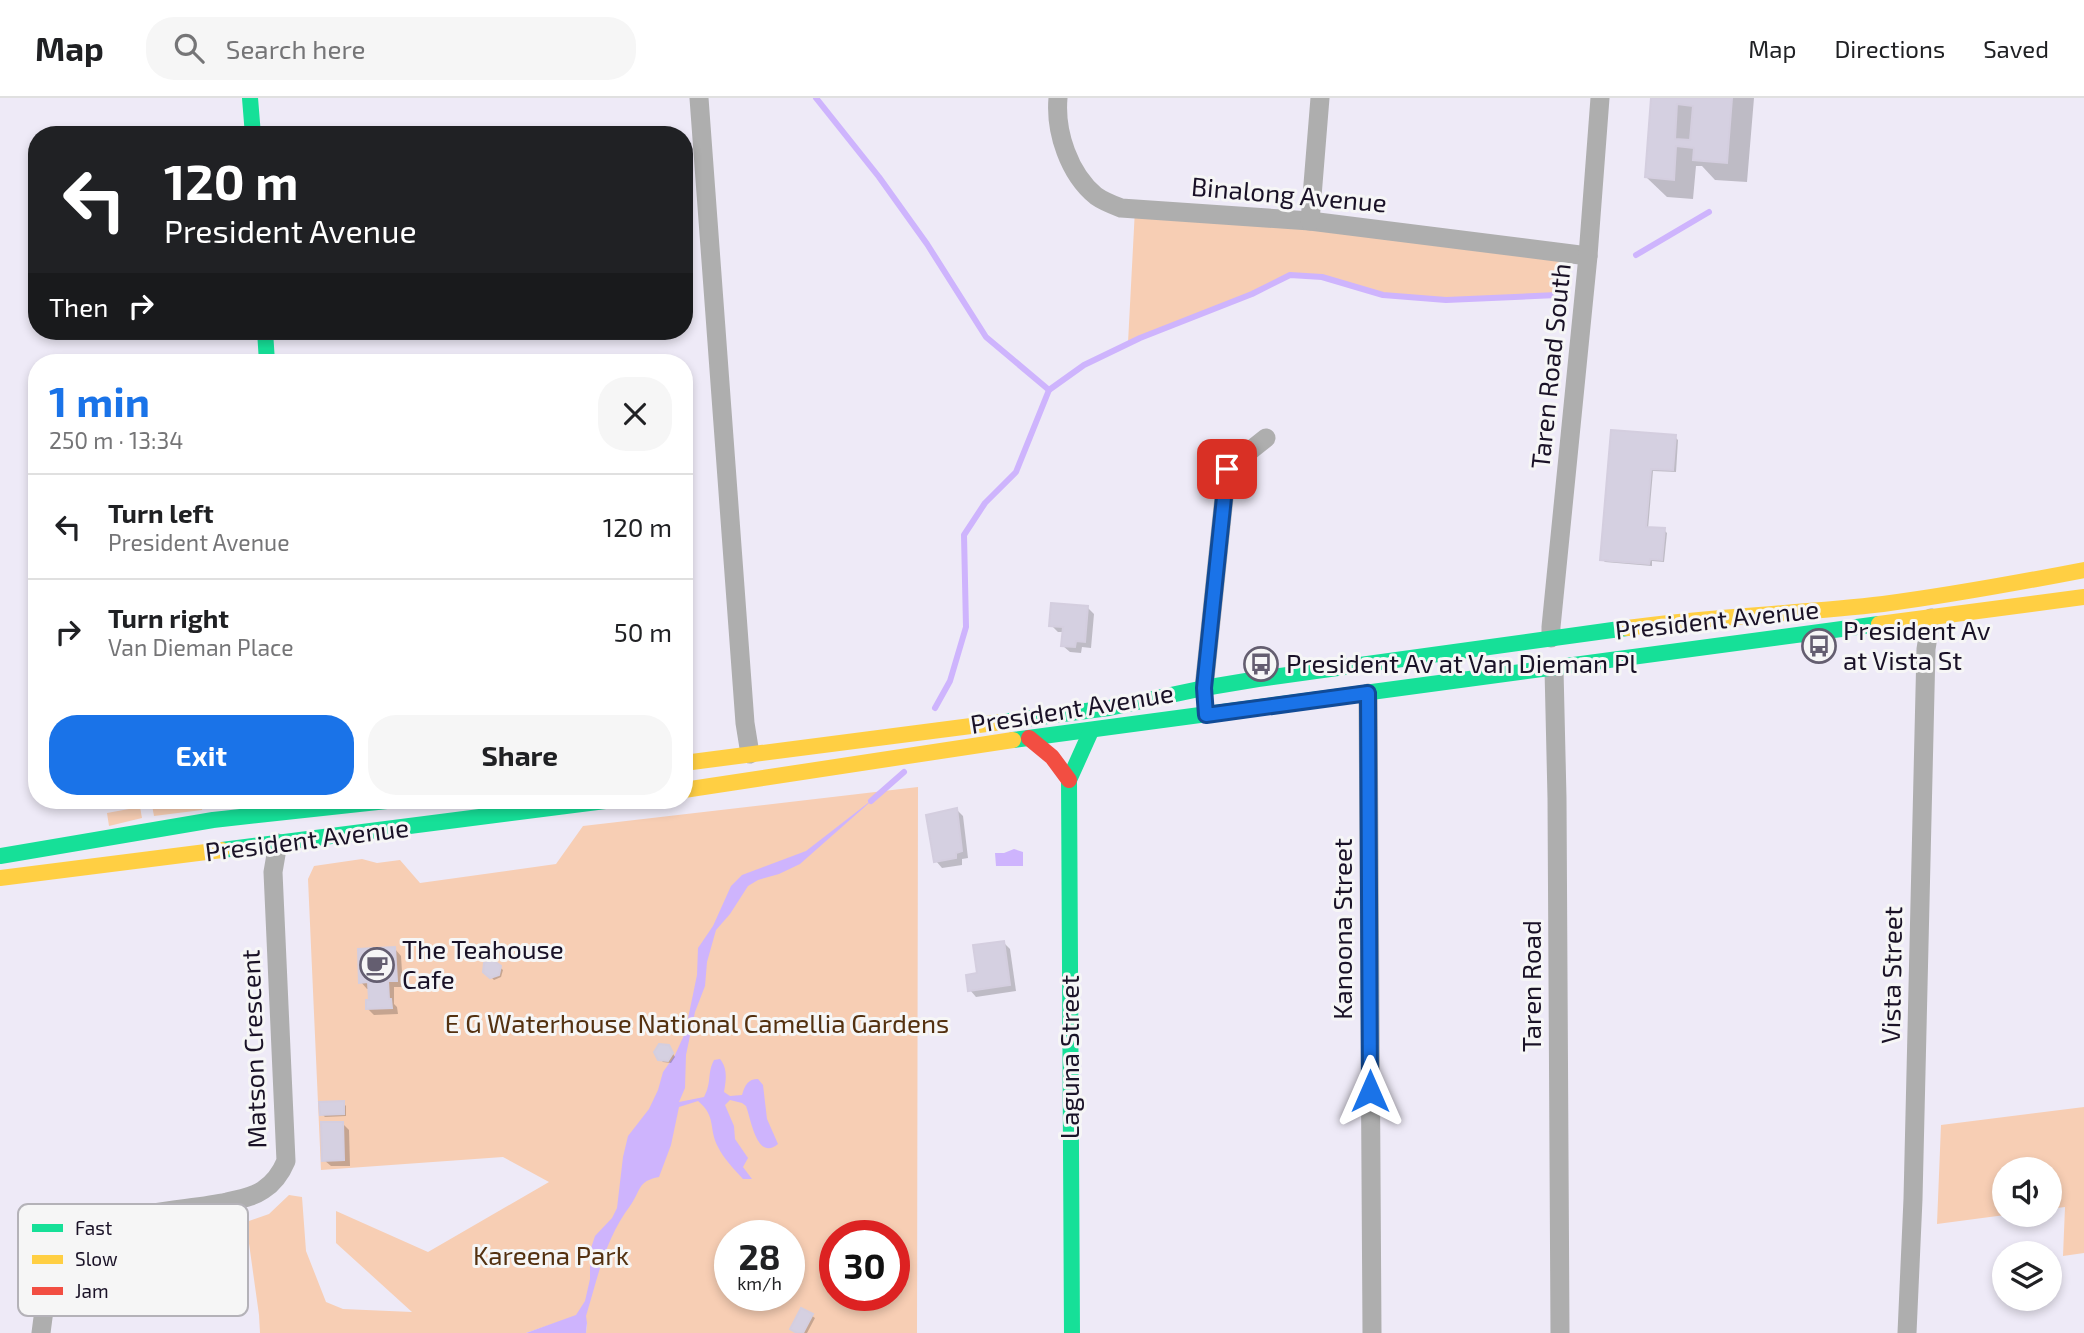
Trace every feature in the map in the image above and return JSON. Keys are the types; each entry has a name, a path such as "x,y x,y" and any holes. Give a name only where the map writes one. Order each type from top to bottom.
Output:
{"main road":[{"path":"250,98 252,126"},
{"name":"President Avenue","path":"693,763 1109,708 1204,688 1303,672 1677,621 1881,604 1993,589 2084,570"},
{"name":"President Avenue","path":"693,789 1029,738 2084,597"},
{"name":"Taren Road","path":"1552,638 1554,669"},
{"path":"1204,688 1206,715"},
{"name":"Laguna Street","path":"1072,1333 1069,780 1091,731"},
{"path":"1029,738 1052,757 1069,780"},
{"path":"750,754 754,780"},
{"name":"President Avenue","path":"0,856 266,809"},
{"name":"Matson Crescent","path":"278,843 288,809"},
{"name":"President Avenue","path":"0,878 547,809"}],"street":[{"path":"699,98 750,754"},
{"name":"Binalong Avenue","path":"1058,98 1056,117 1077,177 1098,198 1121,208 1310,220 1588,256"},
{"path":"1310,220 1320,98"},
{"name":"Taren Road South","path":"1552,638 1600,98"},
{"path":"1204,688 1227,469 1266,438"},
{"name":"Vista Street","path":"1907,1333 1913,1199 1926,658 1931,618"},
{"name":"Taren Road","path":"1554,669 1560,1333"},
{"name":"Kanoona Street","path":"1368,693 1371,1333"},
{"name":"Matson Crescent","path":"218,1204 262,1191 275,1180 286,1161 273,873 278,843"}],"green space":[{"path":"1135,209 1560,253 1557,295 1446,300 1383,295 1322,277 1290,275 1252,294 1128,343"},
{"name":"E G Waterhouse National Camellia Gardens","path":"918,787 917,1333 586,1333 587,1323 579,1315 526,1333 260,1333 248,1221 269,1214 289,1195 302,1197 306,1251 326,1302 343,1309 412,1312 336,1243 336,1211 428,1252 549,1182 503,1157 321,1170 308,879 314,866 362,859 377,863 400,860 420,883 556,864 583,826"},
{"path":"140,809 142,818 109,826 107,813"},
{"path":"153,809 202,809 202,810 154,816"},
{"path":"2084,1107 2084,1253 2063,1256 2065,1207 2062,1207 2062,1157 1992,1157 1992,1217 1937,1224 1941,1125"}],"shaded area":[{"path":"877,796 800,864 748,886 716,930 707,962 705,986 695,1012 686,1055 685,1088 679,1102 704,1097 714,1060 720,1059 726,1079 724,1092 730,1096 742,1095 752,1080 758,1079 763,1085 767,1119 778,1144 771,1148 760,1143 746,1106 742,1103 730,1100 725,1105 734,1126 735,1139 748,1158 743,1167 752,1179 743,1179 718,1147 708,1112 704,1107 698,1101 679,1107 671,1145 659,1177 640,1187 608,1245 586,1316 586,1333 526,1333 576,1315 585,1301 590,1279 590,1251 595,1236 612,1218 617,1208 628,1136 649,1109 663,1072 685,1033 697,975 698,948 713,926 731,886 742,875 806,851"},
{"path":"1014,849 1023,852 1023,866 996,866 995,853"}],"building":[{"path":"1651,98 1732,98 1727,163 1693,160 1694,148 1676,146 1674,180 1645,177","holes":["1677,104 1693,106 1690,140 1675,139"]},
{"path":"1611,430 1676,435 1673,470 1651,469 1646,527 1665,528 1662,560 1650,559 1649,564 1600,560"},
{"path":"1051,603 1088,606 1085,642 1076,641 1075,647 1061,646 1063,627 1049,626"},
{"path":"957,808 962,851 956,853 956,858 934,862 926,815"},
{"path":"1004,941 1010,985 968,991 966,975 977,973 973,945"},
{"name":"The Teahouse Cafe","path":"395,947 397,981 388,981 392,1008 366,1009 366,1000 369,1000 368,982 359,983 358,949"},
{"path":"493,960 501,966 499,975 490,978 483,972 484,963"},
{"path":"659,1044 669,1045 673,1053 668,1061 658,1060 654,1052"},
{"path":"344,1101 344,1114 320,1115 319,1102"},
{"path":"321,1122 343,1122 344,1160 322,1161"},
{"path":"805,1310 813,1314 803,1333 790,1329 799,1311"}],"waterway":[{"path":"816,98 879,177 927,244 986,337 1049,390"},
{"path":"1636,255 1709,212"},
{"path":"935,708 950,681 966,627 964,535 985,503 1016,472 1049,390 1084,365 1140,338 1252,294 1290,275 1322,277 1383,295 1446,300 1557,295"},
{"path":"871,801 904,772"}],"traffic: fast":[{"path":"250,98 252,126"},
{"path":"266,340 266,354"},
{"path":"1013,740 1879,624"},
{"path":"1002,722 1109,708 1258,679 1627,628"},
{"path":"1072,1333 1069,780 1091,731"},
{"path":"0,856 213,820 314,809"},
{"path":"222,850 543,809"}],"traffic: slow":[{"path":"1627,628 1883,604 2084,570"},
{"path":"1879,624 2084,597"},
{"path":"693,762 1002,722"},
{"path":"693,789 1013,740"},
{"path":"0,878 222,850"}],"traffic: jam":[{"path":"1029,738 1052,757 1069,780"}],"place":[{"name":"President Av at Vista St","path":"1819,646"},
{"name":"President Av at Van Dieman Pl","path":"1261,664"},
{"name":"The Teahouse Cafe","path":"377,965"}],"route":[{"path":"1227,469 1204,688 1206,715 1368,693 1370,1091"}],"park label":[{"name":"Kareena Park","path":"551,1256"}]}
